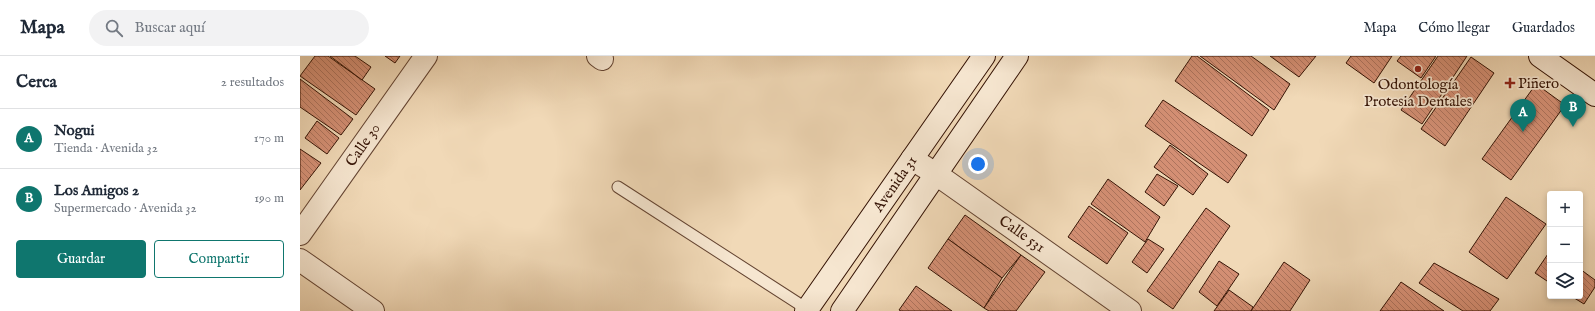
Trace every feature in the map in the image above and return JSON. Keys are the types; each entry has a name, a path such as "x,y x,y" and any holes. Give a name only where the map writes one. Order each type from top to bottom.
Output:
{"main road":[{"name":"Calle 30","path":"300,234 426,56"},
{"name":"Avenida 31","path":"806,310 984,56"},
{"name":"Avenida 31","path":"842,311 1017,56"},
{"path":"1540,56 1595,95"},
{"name":"Calle 531","path":"912,159 936,174 1130,311"},
{"path":"300,260 373,311"}],"lane":[{"path":"618,187 806,310"}],"building":[{"path":"315,56 328,56 375,89 356,115 300,76"},
{"path":"330,56 355,56 371,67 362,80"},
{"path":"385,56 400,56 395,63"},
{"path":"1192,56 1197,56 1269,110 1252,136 1175,81"},
{"path":"1200,56 1251,56 1290,84 1274,110"},
{"path":"1270,56 1316,56 1299,77"},
{"path":"1351,56 1392,56 1374,83 1346,63"},
{"name":"Odontología Protesia Dentales","path":"1401,56 1436,56 1421,78 1397,61"},
{"path":"1438,56 1467,56 1422,124 1401,110"},
{"path":"1471,57 1494,73 1445,146 1421,129"},
{"path":"300,79 353,119 341,135 300,107"},
{"path":"1536,84 1565,105 1511,180 1482,159"},
{"path":"1163,100 1247,155 1228,183 1145,126"},
{"path":"317,121 339,138 327,154 305,138"},
{"path":"1170,145 1208,174 1193,195 1154,167"},
{"path":"300,149 321,163 300,190"},
{"path":"1157,174 1178,186 1164,206 1145,192"},
{"path":"1108,179 1160,217 1145,242 1091,204"},
{"path":"1506,197 1546,224 1507,279 1469,252"},
{"path":"1089,206 1128,233 1107,264 1068,237"},
{"path":"1206,208 1230,226 1173,309 1147,291"},
{"path":"965,215 1021,255 1002,278 948,239"},
{"path":"948,239 1002,278 984,308 928,268"},
{"path":"1148,239 1164,249 1147,273 1132,262"},
{"path":"1021,255 1045,272 1016,311 989,311 984,308"},
{"path":"1547,255 1547,281 1535,273"},
{"path":"1219,261 1239,274 1217,306 1199,292"},
{"path":"1284,262 1310,280 1290,311 1251,311"},
{"path":"1434,263 1499,299 1490,311 1463,311 1419,283"},
{"path":"1583,271 1595,280 1595,287 1584,304 1576,299 1583,299"},
{"path":"1401,282 1444,311 1380,311"},
{"path":"916,286 952,311 899,310"},
{"path":"1229,290 1253,307 1251,311 1214,311"}],"place":[{"name":"Odontología Protesia Dentales","path":"1418,69"},
{"name":"Piñero","path":"1510,83"},
{"name":"Los Amigos 2","path":"1573,127"},
{"name":"Nogui","path":"1523,132"}]}
